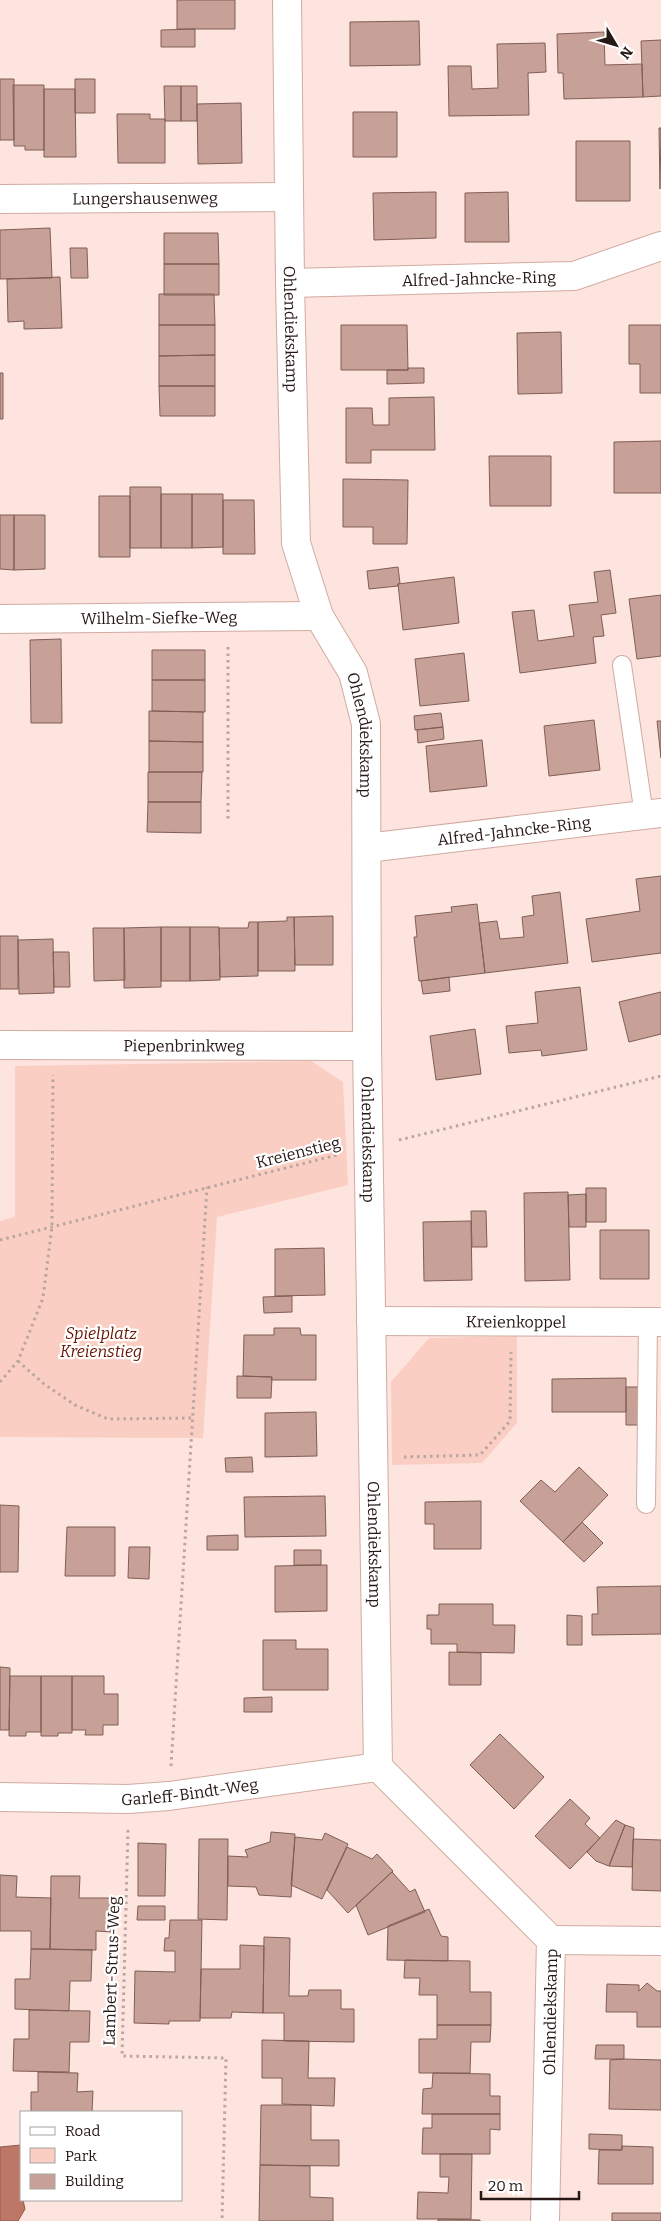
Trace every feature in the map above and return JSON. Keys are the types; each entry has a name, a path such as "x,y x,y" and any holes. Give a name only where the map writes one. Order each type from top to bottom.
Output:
{"street":[{"name":"Ohlendiekskamp","path":"287,0 290,283 296,543 318,616 353,673 366,724 368,1148 378,1767 551,1940 545,2221"},
{"name":"Lungershausenweg","path":"0,199 290,197"},
{"name":"Alfred-Jahncke-Ring","path":"290,283 574,276 661,246"},
{"name":"Wilhelm-Siefke-Weg","path":"0,619 318,616"},
{"name":"Alfred-Jahncke-Ring","path":"367,848 653,814"},
{"name":"Piepenbrinkweg","path":"0,1044 367,1046"},
{"name":"Kreienkoppel","path":"371,1321 654,1322"},
{"name":"Garleff-Bindt-Weg","path":"0,1797 128,1799 169,1796 378,1767"},
{"path":"551,1940 661,1941"}],"lane":[{"path":"622,664 653,814"},
{"path":"646,1504 654,1322"}],"path":[{"path":"228,617 228,821"},
{"path":"0,1382 18,1361 43,1298 52,1226 53,1044"},
{"name":"Kreienstieg","path":"0,1240 207,1187 661,1076"},
{"path":"169,1796 207,1187"},
{"path":"373,1457 480,1455 510,1421 511,1321"},
{"path":"18,1361 44,1384 76,1405 108,1419 193,1418"},
{"name":"Lambert-Strus-Weg","path":"128,1799 122,2056 226,2058 222,2221"}],"green space":[{"name":"Spielplatz Kreienstieg","path":"311,1061 343,1082 348,1185 217,1217 203,1438 0,1437 0,1221 15,1217 15,1066"},
{"path":"517,1336 517,1423 482,1463 392,1465 391,1382 429,1338"}],"shaded area":[{"path":"20,2145 20,2201 23,2201 25,2209 18,2221 0,2221 0,2147"}],"building":[{"path":"177,0 235,0 235,29 177,29"},
{"path":"419,21 420,65 350,66 350,22"},
{"path":"195,29 195,47 161,47 161,30"},
{"path":"604,32 605,65 642,64 643,97 564,99 563,73 558,73 557,34"},
{"path":"661,40 661,96 643,97 641,41"},
{"path":"545,43 546,72 528,73 529,115 449,116 448,66 471,66 472,89 498,88 497,44"},
{"path":"0,79 14,79 14,140 0,140"},
{"path":"75,79 95,79 95,113 75,113"},
{"path":"13,85 44,85 44,150 25,150 25,146 14,146"},
{"path":"164,86 181,86 181,121 165,121"},
{"path":"181,86 197,86 197,121 181,121"},
{"path":"44,89 75,89 76,157 44,157"},
{"path":"241,103 242,163 198,164 197,104"},
{"path":"353,112 397,112 397,157 353,157"},
{"path":"117,114 150,114 150,119 165,119 165,163 118,163"},
{"path":"659,128 661,128 660,189"},
{"path":"576,141 630,141 630,201 576,201"},
{"path":"436,192 436,238 374,240 373,193"},
{"path":"508,192 509,242 465,242 465,193"},
{"path":"50,228 52,278 0,279 0,230"},
{"path":"164,233 218,233 219,264 164,264"},
{"path":"70,248 87,248 88,278 71,278"},
{"path":"164,264 219,264 219,295 164,295"},
{"path":"60,277 62,328 24,329 24,321 8,322 7,279"},
{"path":"159,294 214,294 215,325 159,325"},
{"path":"159,325 215,325 215,355 159,356"},
{"path":"341,325 407,325 408,370 341,370"},
{"path":"629,325 661,325 661,393 640,393 640,364 629,364"},
{"path":"561,332 562,393 518,394 517,333"},
{"path":"215,355 215,386 159,386 159,356"},
{"path":"408,368 424,368 424,383 387,384 387,370 408,370"},
{"path":"0,373 3,373 3,419 0,419"},
{"path":"159,386 215,386 215,416 160,416"},
{"path":"434,397 435,450 371,450 371,463 346,463 346,408 372,408 373,425 389,425 389,398"},
{"path":"661,441 661,493 614,493 614,442"},
{"path":"489,456 551,456 551,506 490,506"},
{"path":"343,479 408,480 407,544 373,544 373,527 343,527"},
{"path":"130,487 161,487 161,548 130,548"},
{"path":"161,494 192,494 192,548 161,548"},
{"path":"192,494 223,494 223,547 192,548"},
{"path":"99,496 130,496 130,557 99,557"},
{"path":"223,500 254,500 255,554 223,554"},
{"path":"0,515 14,515 14,570 0,569"},
{"path":"14,515 45,515 45,569 14,570"},
{"path":"398,567 400,583 398,586 369,589 367,571"},
{"path":"610,570 616,613 601,615 604,636 593,637 596,663 520,673 512,612 534,610 538,641 574,636 569,605 598,602 594,572"},
{"path":"454,577 459,623 403,630 398,584"},
{"path":"661,595 661,656 637,659 629,599"},
{"path":"61,639 62,723 31,723 30,640"},
{"path":"152,650 205,650 205,680 152,680"},
{"path":"464,653 469,701 420,706 415,659"},
{"path":"152,680 205,680 205,712 152,711"},
{"path":"149,711 203,712 203,742 149,741"},
{"path":"441,713 443,727 415,730 414,716"},
{"path":"594,720 600,770 549,776 544,726"},
{"path":"657,721 661,721 661,758"},
{"path":"443,727 444,739 418,743 417,730"},
{"path":"482,740 487,786 430,792 426,746"},
{"path":"149,741 203,742 203,772 149,772"},
{"path":"148,772 202,772 201,802 148,802"},
{"path":"148,802 201,802 201,833 147,832"},
{"path":"661,876 661,953 592,962 586,919 640,911 636,879"},
{"path":"560,892 568,963 485,973 479,923 497,921 500,939 524,937 522,917 534,915 532,896"},
{"path":"477,904 485,973 419,981 414,937 417,937 415,916 452,912 451,907"},
{"path":"333,916 333,965 295,965 294,917"},
{"path":"287,917 294,917 295,971 258,971 258,922 287,921"},
{"path":"249,922 258,922 258,976 220,977 219,928 248,928"},
{"path":"161,927 190,927 190,981 161,981"},
{"path":"161,927 161,987 124,988 124,928"},
{"path":"190,927 219,927 220,980 190,981"},
{"path":"93,928 124,928 125,980 94,981"},
{"path":"0,936 18,936 18,989 0,989"},
{"path":"53,939 54,993 19,994 18,940"},
{"path":"53,952 69,952 70,987 54,987"},
{"path":"449,977 450,991 423,994 421,981"},
{"path":"580,987 587,1050 542,1056 541,1050 509,1053 506,1026 538,1023 535,992"},
{"path":"661,992 661,1034 629,1042 619,1002"},
{"path":"475,1029 481,1074 436,1080 430,1036"},
{"path":"586,1188 606,1188 606,1222 586,1222"},
{"path":"568,1192 570,1280 525,1281 524,1193"},
{"path":"586,1194 586,1227 569,1227 568,1195"},
{"path":"471,1211 486,1211 487,1247 472,1247"},
{"path":"471,1221 472,1280 424,1281 423,1222"},
{"path":"600,1230 649,1230 649,1279 600,1279"},
{"path":"324,1248 325,1295 275,1296 275,1249"},
{"path":"292,1296 292,1312 264,1313 263,1297"},
{"path":"274,1328 300,1328 301,1335 316,1335 316,1380 271,1380 272,1377 243,1376 244,1335 274,1335"},
{"path":"237,1376 272,1377 271,1398 237,1398"},
{"path":"626,1378 626,1412 552,1412 552,1379"},
{"path":"626,1387 641,1387 641,1425 626,1425"},
{"path":"316,1412 317,1456 265,1457 265,1413"},
{"path":"252,1457 253,1472 226,1472 225,1458"},
{"path":"579,1467 608,1495 563,1542 520,1501 541,1480 555,1492"},
{"path":"325,1496 326,1536 245,1537 244,1497"},
{"path":"481,1501 481,1549 434,1549 434,1524 425,1524 425,1502"},
{"path":"0,1505 19,1506 18,1572 0,1572"},
{"path":"582,1522 603,1543 584,1562 563,1542"},
{"path":"67,1527 115,1527 115,1576 65,1576"},
{"path":"238,1535 238,1550 207,1550 207,1536"},
{"path":"129,1547 150,1547 149,1579 128,1578"},
{"path":"294,1550 321,1550 321,1565 294,1565"},
{"path":"327,1565 327,1611 275,1612 275,1566"},
{"path":"661,1586 661,1634 592,1635 592,1614 598,1614 597,1587"},
{"path":"439,1604 493,1604 493,1625 515,1625 514,1653 457,1652 457,1644 431,1644 431,1629 427,1629 427,1615 439,1615"},
{"path":"567,1615 582,1616 582,1645 567,1645"},
{"path":"263,1640 296,1640 296,1649 328,1649 328,1690 263,1690"},
{"path":"449,1652 481,1653 481,1685 449,1685"},
{"path":"0,1667 10,1668 9,1730 0,1730"},
{"path":"10,1676 41,1676 41,1732 26,1732 26,1736 9,1736"},
{"path":"41,1676 72,1676 72,1733 58,1733 58,1736 41,1736"},
{"path":"72,1676 104,1676 104,1694 118,1694 118,1725 103,1725 103,1735 85,1735 86,1730 72,1730"},
{"path":"272,1697 272,1712 244,1712 244,1698"},
{"path":"500,1734 544,1777 514,1809 470,1765"},
{"path":"570,1799 590,1818 585,1824 600,1838 570,1869 535,1836"},
{"path":"616,1820 625,1825 609,1866 596,1861 587,1852"},
{"path":"625,1825 634,1828 632,1867 609,1866"},
{"path":"271,1832 295,1834 291,1897 259,1895 256,1887 228,1886 228,1856 248,1857 245,1850 270,1842"},
{"path":"325,1833 348,1844 322,1899 291,1885 295,1837 322,1840"},
{"path":"199,1839 228,1839 227,1920 198,1919"},
{"path":"633,1839 661,1840 661,1891 632,1890"},
{"path":"138,1843 166,1844 165,1896 138,1896"},
{"path":"347,1847 372,1859 377,1854 393,1871 348,1913 327,1890"},
{"path":"392,1872 410,1892 415,1889 425,1912 368,1935 356,1905"},
{"path":"0,1875 17,1876 16,1897 51,1898 50,1949 31,1949 31,1931 0,1931"},
{"path":"51,1876 80,1876 79,1898 112,1898 112,1932 96,1931 96,1950 50,1949"},
{"path":"138,1906 165,1906 165,1920 137,1920"},
{"path":"429,1909 441,1936 448,1937 448,1961 387,1960 388,1926"},
{"path":"170,1920 202,1920 200,2021 169,2021 169,2024 134,2023 135,1971 175,1972 175,1951 164,1951 165,1938 169,1938"},
{"path":"264,1937 290,1938 289,1996 308,1996 309,1990 341,1990 341,2009 354,2009 354,2042 284,2041 284,2013 263,2013"},
{"path":"240,1945 264,1946 263,2013 232,2012 231,2018 200,2018 201,1969 240,1969"},
{"path":"31,1949 92,1950 91,1981 70,1981 69,2011 15,2009 15,1979 30,1979"},
{"path":"405,1960 470,1961 470,1992 491,1992 491,2025 437,2025 437,1995 419,1995 420,1978 404,1978"},
{"path":"647,1983 657,1991 661,1991 661,2027 637,2027 637,2012 606,2012 607,1984 639,1985 639,1991"},
{"path":"29,2010 90,2011 89,2042 70,2042 69,2072 13,2071 14,2039 29,2039"},
{"path":"437,2025 491,2025 490,2042 471,2042 470,2073 419,2073 419,2039 437,2039"},
{"path":"262,2040 309,2041 308,2078 335,2078 334,2106 282,2104 282,2078 262,2078"},
{"path":"596,2045 624,2045 624,2059 595,2059"},
{"path":"610,2060 661,2060 661,2110 609,2109"},
{"path":"38,2072 78,2073 77,2092 93,2091 92,2111 31,2111 31,2092 38,2092"},
{"path":"433,2073 490,2074 490,2096 500,2096 500,2114 422,2114 423,2089 432,2088"},
{"path":"261,2105 311,2105 311,2140 339,2140 339,2166 260,2165"},
{"path":"432,2114 500,2114 500,2130 490,2129 490,2154 422,2154 423,2128 432,2128"},
{"path":"589,2134 622,2135 622,2150 589,2149"},
{"path":"622,2146 653,2147 653,2184 598,2184 599,2150 622,2150"},
{"path":"440,2154 472,2154 471,2219 417,2219 418,2192 448,2193 449,2177 440,2177"},
{"path":"260,2165 310,2166 310,2197 333,2198 333,2221 259,2221"},
{"path":"612,2213 661,2213 661,2221 612,2221"},
{"path":"438,2219 480,2220 480,2221 438,2221"}]}
